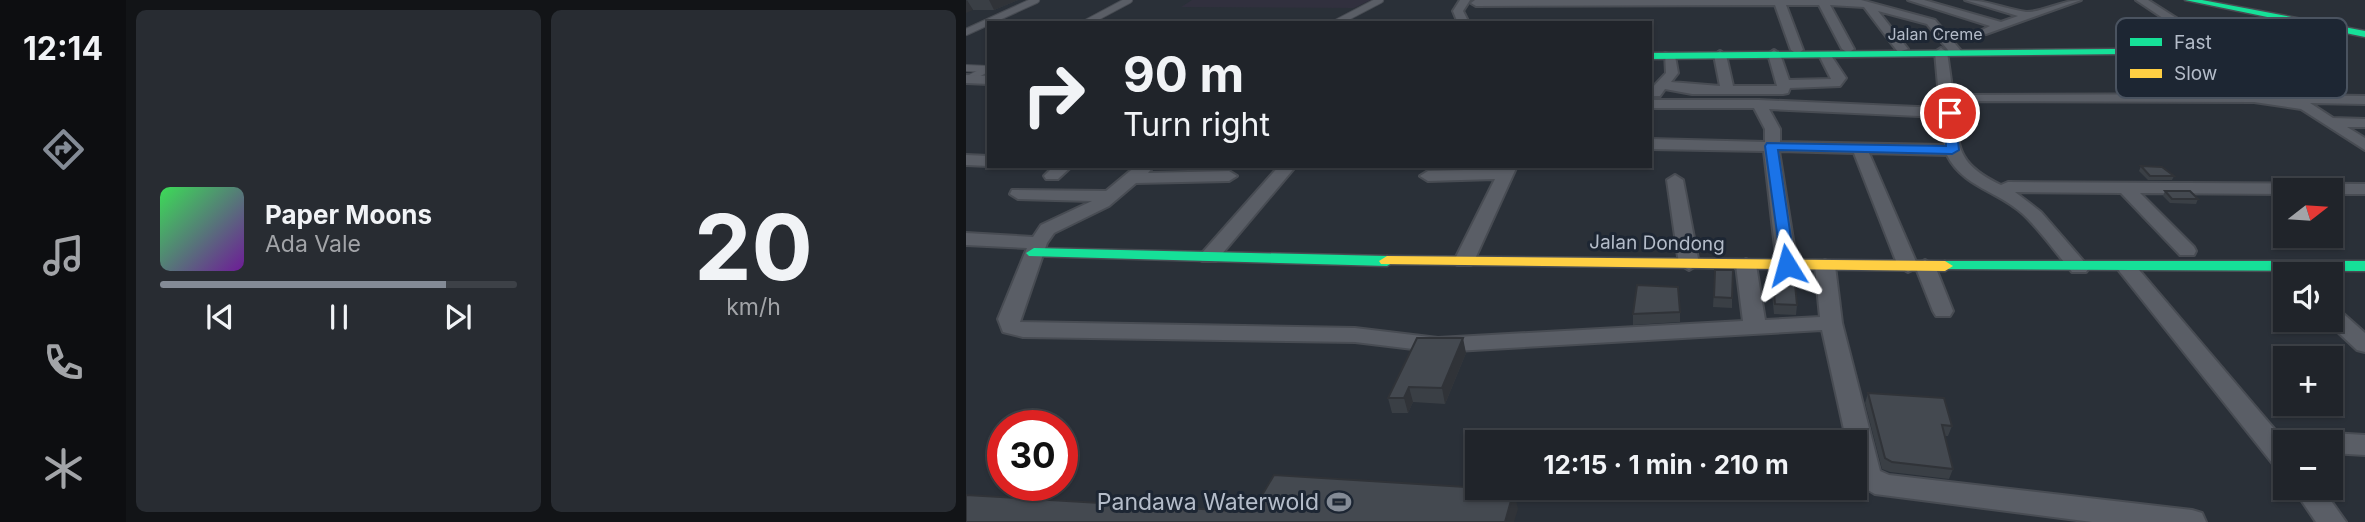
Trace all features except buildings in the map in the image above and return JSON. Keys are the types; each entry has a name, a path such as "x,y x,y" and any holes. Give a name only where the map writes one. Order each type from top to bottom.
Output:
{"street":[{"path":"1913,0 2002,26"},
{"path":"1970,0 2029,16"},
{"path":"2027,0 2054,7"},
{"path":"1986,31 2076,0"},
{"path":"2141,0 2169,18"},
{"path":"2189,0 2282,18"},
{"path":"1463,21 1458,11 1471,1 1839,1 1862,2 1931,22 1949,52 1953,106 1952,150 1957,162 1967,174 2001,189 2029,210 2079,268"},
{"path":"1786,2 1798,52"},
{"path":"1823,2 1850,51"},
{"path":"1862,2 1903,50"},
{"path":"1976,19 2004,50"},
{"path":"2347,31 2365,34"},
{"name":"Jalan Creme","path":"1652,56 1798,52 1825,55 1850,51 1903,50 2116,50"},
{"path":"1664,85 1692,90 1781,90 1784,84 1774,54"},
{"path":"1720,55 1727,90"},
{"path":"1784,84 1830,84 1838,81 1839,78 1825,55"},
{"path":"1652,98 1672,73 1669,56"},
{"path":"967,75 987,72"},
{"path":"1652,103 1953,106 2254,98 2300,103 2365,100"},
{"path":"2292,98 2365,145"},
{"path":"1759,104 1774,129 1771,146 1787,265"},
{"path":"2331,122 2365,123"},
{"path":"1652,144 1952,150"},
{"path":"1859,147 1917,266 1943,311"},
{"path":"966,160 987,161"},
{"path":"1209,257 1286,168"},
{"path":"1428,176 1507,170 1464,261"},
{"path":"1230,176 1139,172 1097,205 1052,225 1036,248 1008,324 1016,329 1354,335 1438,345 1831,323"},
{"path":"1675,180 1689,264"},
{"path":"2008,187 2365,189"},
{"path":"2125,187 2187,251"},
{"path":"1018,194 1111,196"},
{"path":"966,239 1036,248"},
{"name":"Jalan Dondong","path":"1036,248 1209,257 2273,271"},
{"path":"1746,265 1755,327"},
{"path":"1825,266 1831,323 1868,477 1875,482 1915,490 2192,522"},
{"name":"Jalan Dondong","path":"2343,267 2365,266"},
{"path":"2127,268 2273,447"},
{"path":"2343,325 2365,345"},
{"path":"2269,442 2273,442"},
{"path":"2343,443 2365,444"},
{"path":"2316,500 2333,522"}],"lane":[{"path":"990,21 1036,0"},
{"path":"1090,21 1129,0"},
{"path":"1340,21 1380,0"},
{"path":"966,32 987,22"}],"shaded area":[{"path":"1192,0 1371,0 1354,8 1181,7"}],"traffic: fast":[{"path":"2189,0 2282,18"},
{"path":"2347,31 2365,34"},
{"path":"1652,56 2116,51"},
{"path":"1034,253 1387,261"},
{"path":"1945,266 2365,266"}],"traffic: slow":[{"path":"1387,261 1945,266"}],"place":[{"name":"Pandawa Waterwold","path":"1339,502"}],"route":[{"path":"1787,265 1771,146 1952,150 1950,113"}]}
